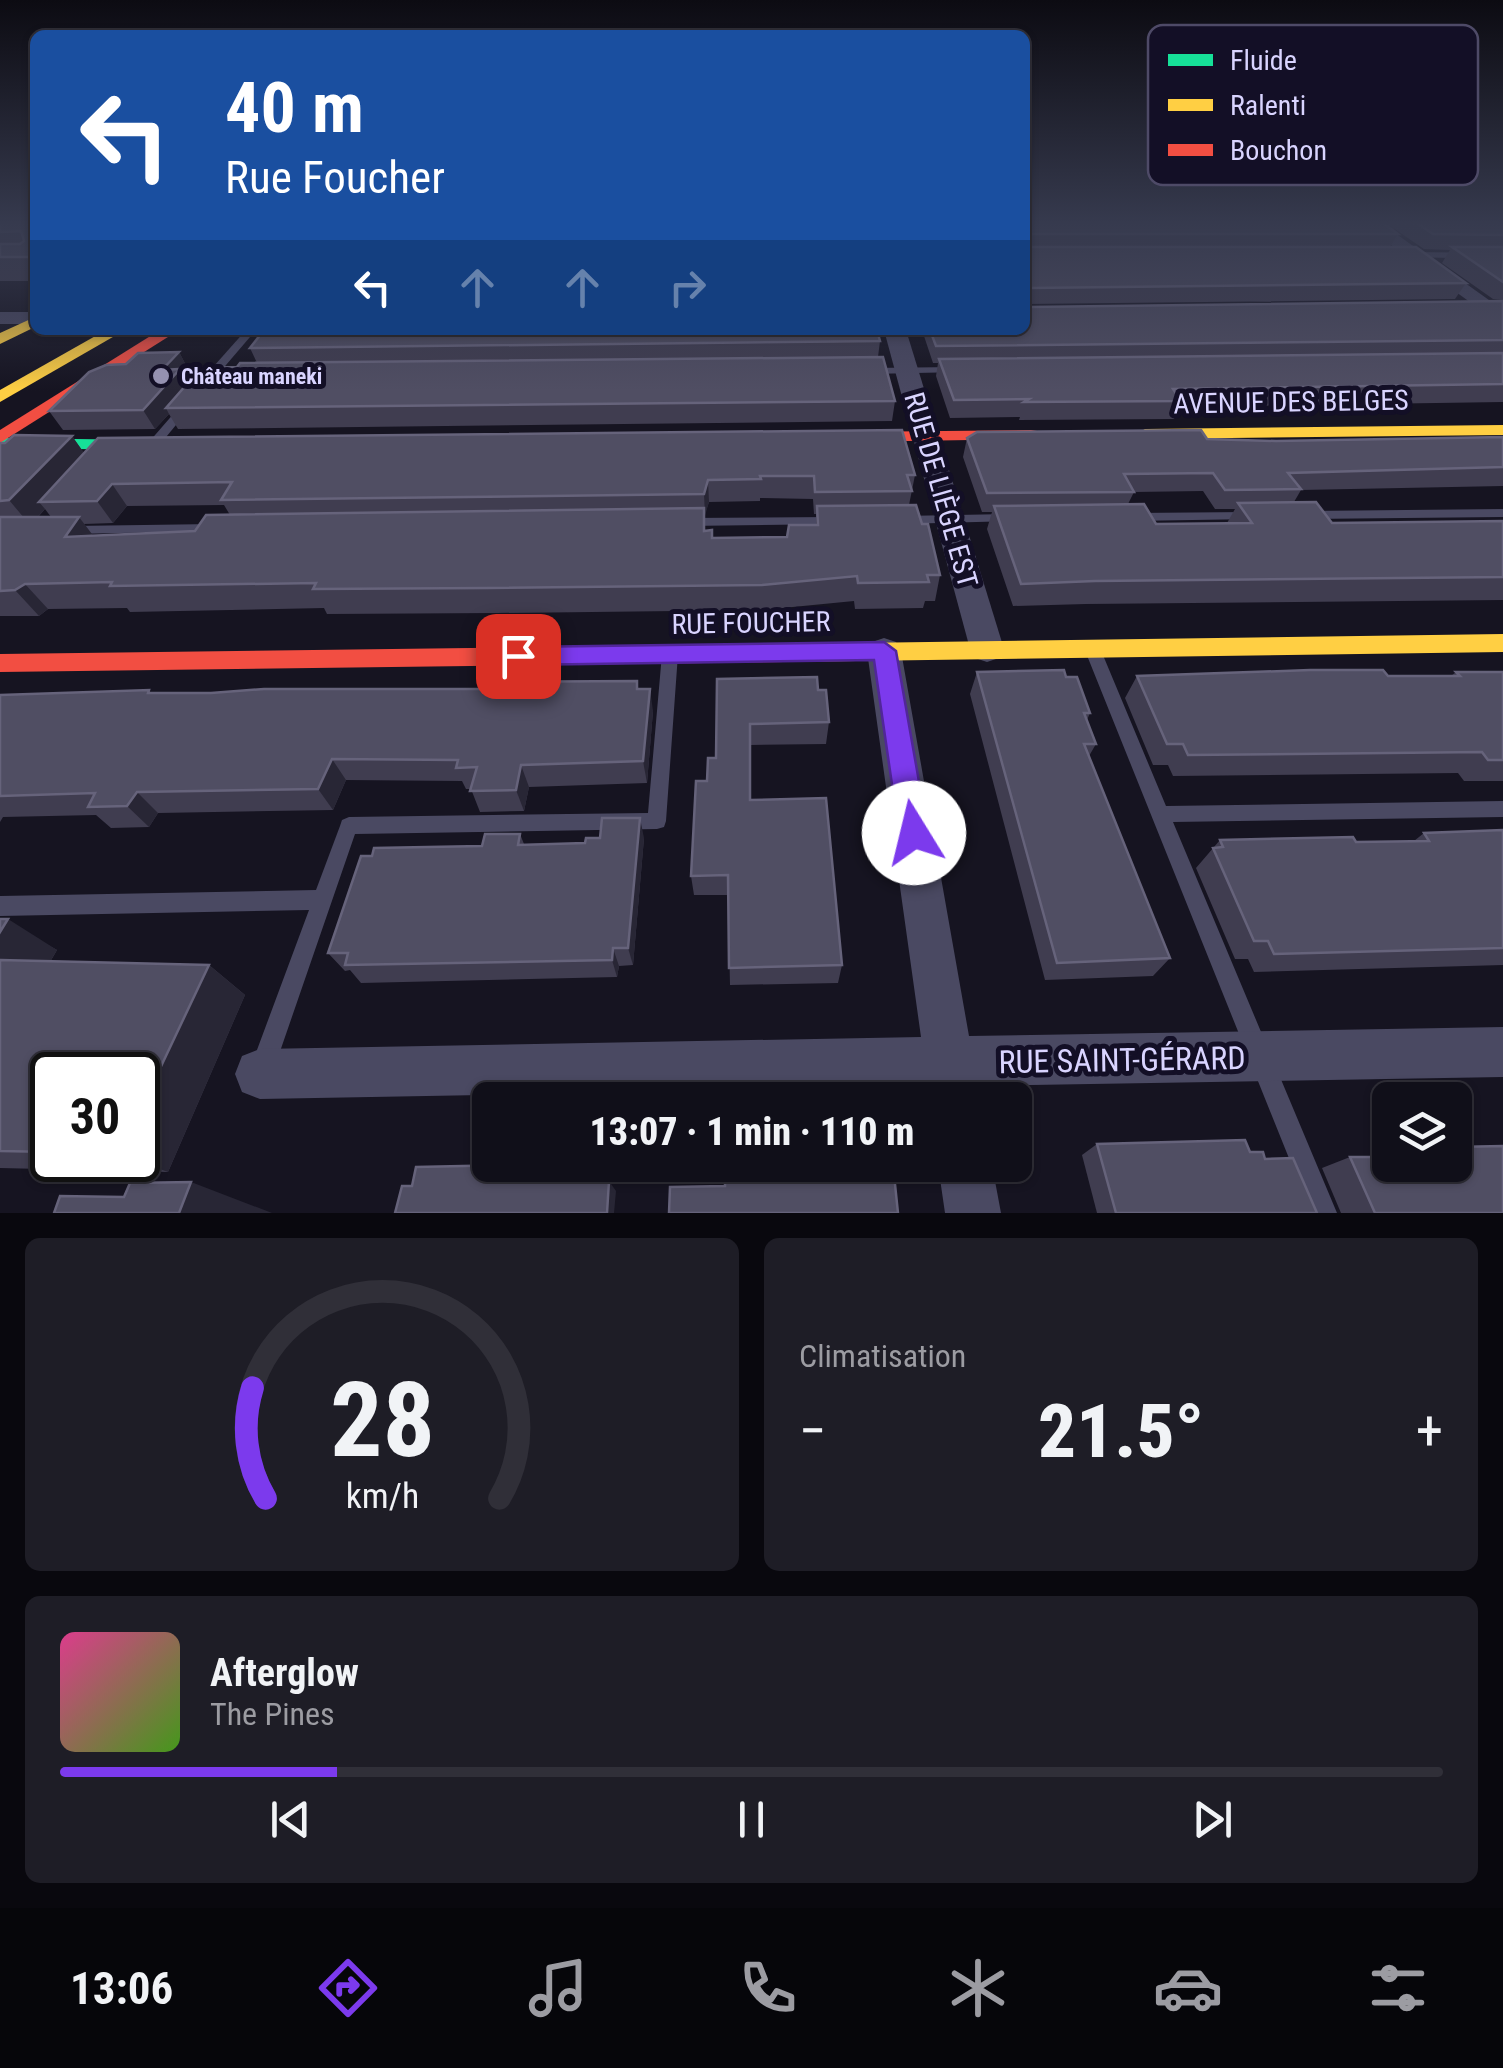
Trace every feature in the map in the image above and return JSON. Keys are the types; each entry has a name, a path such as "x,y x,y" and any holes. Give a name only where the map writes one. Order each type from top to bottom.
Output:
{"main road":[{"path":"0,339 30,323"},
{"path":"0,370 65,335"},
{"path":"0,398 108,335"},
{"path":"0,441 163,335"},
{"name":"AVENUE DES BELGES","path":"1117,434 1503,430"},
{"path":"824,437 1059,435"},
{"path":"0,441 109,452 193,444"},
{"name":"RUE FOUCHER","path":"0,664 1503,643"}],"street":[{"path":"1446,278 1498,313"},
{"path":"1450,310 1498,313"},
{"path":"0,318 30,320"},
{"name":"RUE DE LIÈGE EST","path":"897,335 986,650"},
{"path":"884,651 952,1082"},
{"name":"RUE SAINT-GÉRARD","path":"260,1074 952,1082 1260,1057 1503,1052"},
{"path":"968,1182 973,1213"}],"lane":[{"path":"200,388 246,335"},
{"path":"860,371 980,370"},
{"path":"210,376 230,376"},
{"path":"153,445 190,400"},
{"path":"1290,515 1503,513"},
{"path":"1116,517 1271,516"},
{"path":"891,520 1020,518"},
{"path":"664,523 842,520"},
{"path":"59,530 226,528"},
{"path":"1092,648 1324,1213"},
{"path":"260,1074 349,826 656,821 670,654"},
{"path":"1161,814 1503,809"},
{"path":"0,906 323,900"}],"building":[{"path":"1030,278 1459,278 1466,283 1030,288"},
{"path":"1503,301 1503,340 936,346 932,335 1030,335 1030,307"},
{"path":"260,335 878,335 880,341 250,348"},
{"path":"179,352 162,370 180,369 143,410 49,411 89,372 106,365 126,364 138,353"},
{"path":"1503,353 1503,384 1173,389 1181,401 954,400 939,359"},
{"path":"883,357 895,401 166,408 201,368 237,367 240,363"},
{"path":"902,430 915,475 907,475 912,491 815,492 814,476 760,476 761,479 708,480 704,494 221,500 232,482 112,484 97,501 39,502 98,438"},
{"path":"1201,430 1207,439 1276,441 1503,437 1503,467 1288,473 1301,489 1225,490 1213,473 1124,474 1134,492 987,493 967,438 977,432"},
{"path":"14,435 72,436 9,500 0,501 0,443"},
{"path":"1316,502 1332,523 1503,521 1503,577 1021,584 994,506 1144,504 1156,524 1252,523 1238,503"},
{"path":"916,505 922,524 928,524 940,575 927,575 929,582 858,583 857,576 762,585 313,589 316,583 110,586 112,582 25,584 15,590 0,591 0,517 79,517 65,537 195,531 206,515 704,508 704,531 712,530 712,538 787,537 789,525 818,525 817,506"},
{"path":"1064,670 1066,677 1077,677 1090,713 1084,713 1096,744 1084,744 1170,958 1057,963 977,672"},
{"path":"1383,670 1388,676 1503,672 1503,760 1488,760 1482,752 1188,755 1183,744 1167,744 1137,676"},
{"path":"817,677 818,690 826,690 829,722 750,724 750,800 826,798 842,965 729,968 728,875 691,876 696,781 707,781 708,758 716,758 717,679"},
{"path":"637,681 637,689 650,689 643,761 521,765 516,790 470,791 477,767 456,768 458,760 332,759 318,789 137,792 127,806 88,807 95,793 0,796 0,695 149,690 148,693 211,693 264,689 484,689 486,682"},
{"path":"602,818 640,818 628,948 613,948 612,960 345,965 348,953 328,953 361,856 372,856 374,848 482,846 485,834 520,834 518,845 585,843 586,838 600,838"},
{"path":"1503,830 1503,948 1274,954 1268,941 1254,941 1213,848 1223,847 1220,840 1353,837 1356,842 1429,841 1424,833"},
{"path":"0,960 209,965 160,1069 160,1052 30,1052 30,1152 0,1151"},
{"path":"1245,1140 1250,1152 1263,1152 1265,1159 1293,1158 1317,1213 1116,1213 1097,1144"},
{"path":"1503,1146 1503,1213 1375,1213 1350,1157 1372,1157 1372,1182 1472,1182 1472,1147"},
{"path":"472,1166 472,1182 609,1182 607,1213 395,1213 402,1186 412,1186 416,1167"},
{"path":"191,1182 179,1213 54,1213 60,1196 124,1197 130,1183"},
{"path":"725,1182 895,1182 898,1213 669,1213 670,1187 725,1186"}],"traffic: fast":[{"path":"0,443 151,445"}],"traffic: slow":[{"path":"0,339 30,324"},
{"path":"0,397 108,335"},
{"path":"1145,434 1503,430"},
{"path":"785,653 1503,643"}],"traffic: jam":[{"path":"0,438 163,335"},
{"path":"845,437 1031,435"},
{"path":"0,663 785,653"}],"place":[{"name":"Château maneki","path":"161,376"}],"route":[{"path":"518,656 884,651 914,833"}]}
